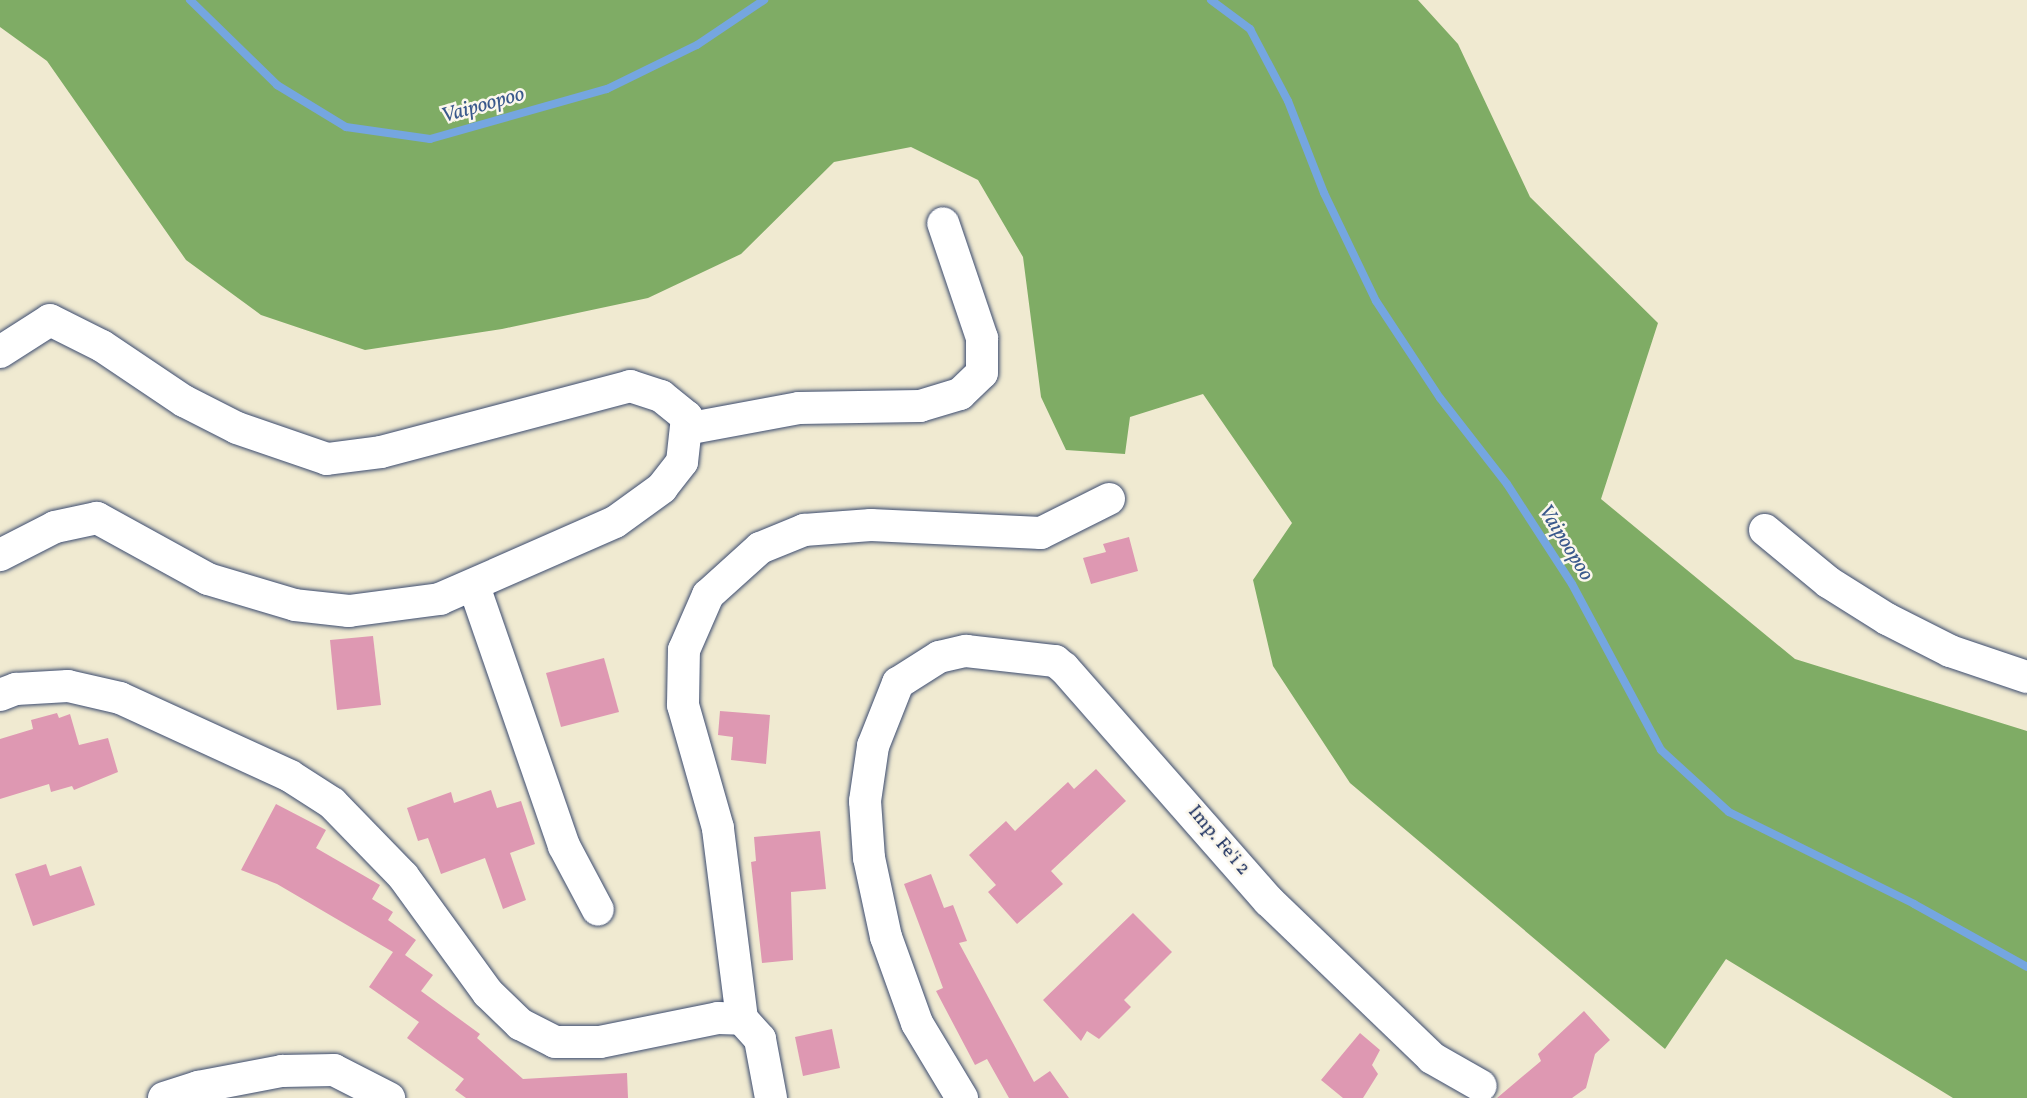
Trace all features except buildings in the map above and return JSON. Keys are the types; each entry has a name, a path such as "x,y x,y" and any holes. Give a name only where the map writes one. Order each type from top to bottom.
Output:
{"street":[{"path":"686,429 799,408 920,406 960,394 982,373 982,338 943,223"},
{"path":"0,352 50,320 102,346 184,401 237,428 327,459 381,452 630,386 661,396 687,417 681,462 662,488 615,522 440,599 349,611 295,605 208,579 97,518 55,527 0,555"},
{"path":"771,1098 760,1039 742,1019 718,828 683,705 684,650 708,595 760,548 804,530 871,525 1041,533 1109,499"},
{"path":"1765,530 1828,582 1887,619 1950,651 2027,677"},
{"path":"474,586 564,846 597,910"},
{"name":"Imp. Fe'i 2","path":"962,1098 917,1023 886,937 869,858 865,801 873,746 898,683 939,657 955,652 999,652 1055,661 1064,668 1269,901 1432,1058 1481,1086"},
{"path":"0,695 16,689 68,686 120,698 290,776 332,803 403,876 488,993 520,1024 555,1042 600,1042 718,1018 742,1019"},
{"path":"164,1098 282,1071 334,1070 390,1098"}],"green space":[{"path":"0,0 1418,0 1458,44 1530,197 1658,323 1601,499 1795,659 2027,731 2027,1098 1953,1098 1726,959 1665,1049 1350,783 1273,666 1253,580 1292,523 1203,394 1130,417 1125,454 1066,450 1041,397 1023,257 978,180 911,147 834,162 741,254 648,298 502,329 365,350 261,315 186,260 47,61 0,27"}],"waterway":[{"name":"Vaipoopoo","path":"190,0 277,85 346,127 430,139 607,89 697,45 764,0"},
{"name":"Vaipoopoo","path":"1211,0 1250,29 1288,101 1324,193 1376,301 1440,398 1507,484 1572,584 1661,750 1729,812 1914,904 2027,967"}]}
